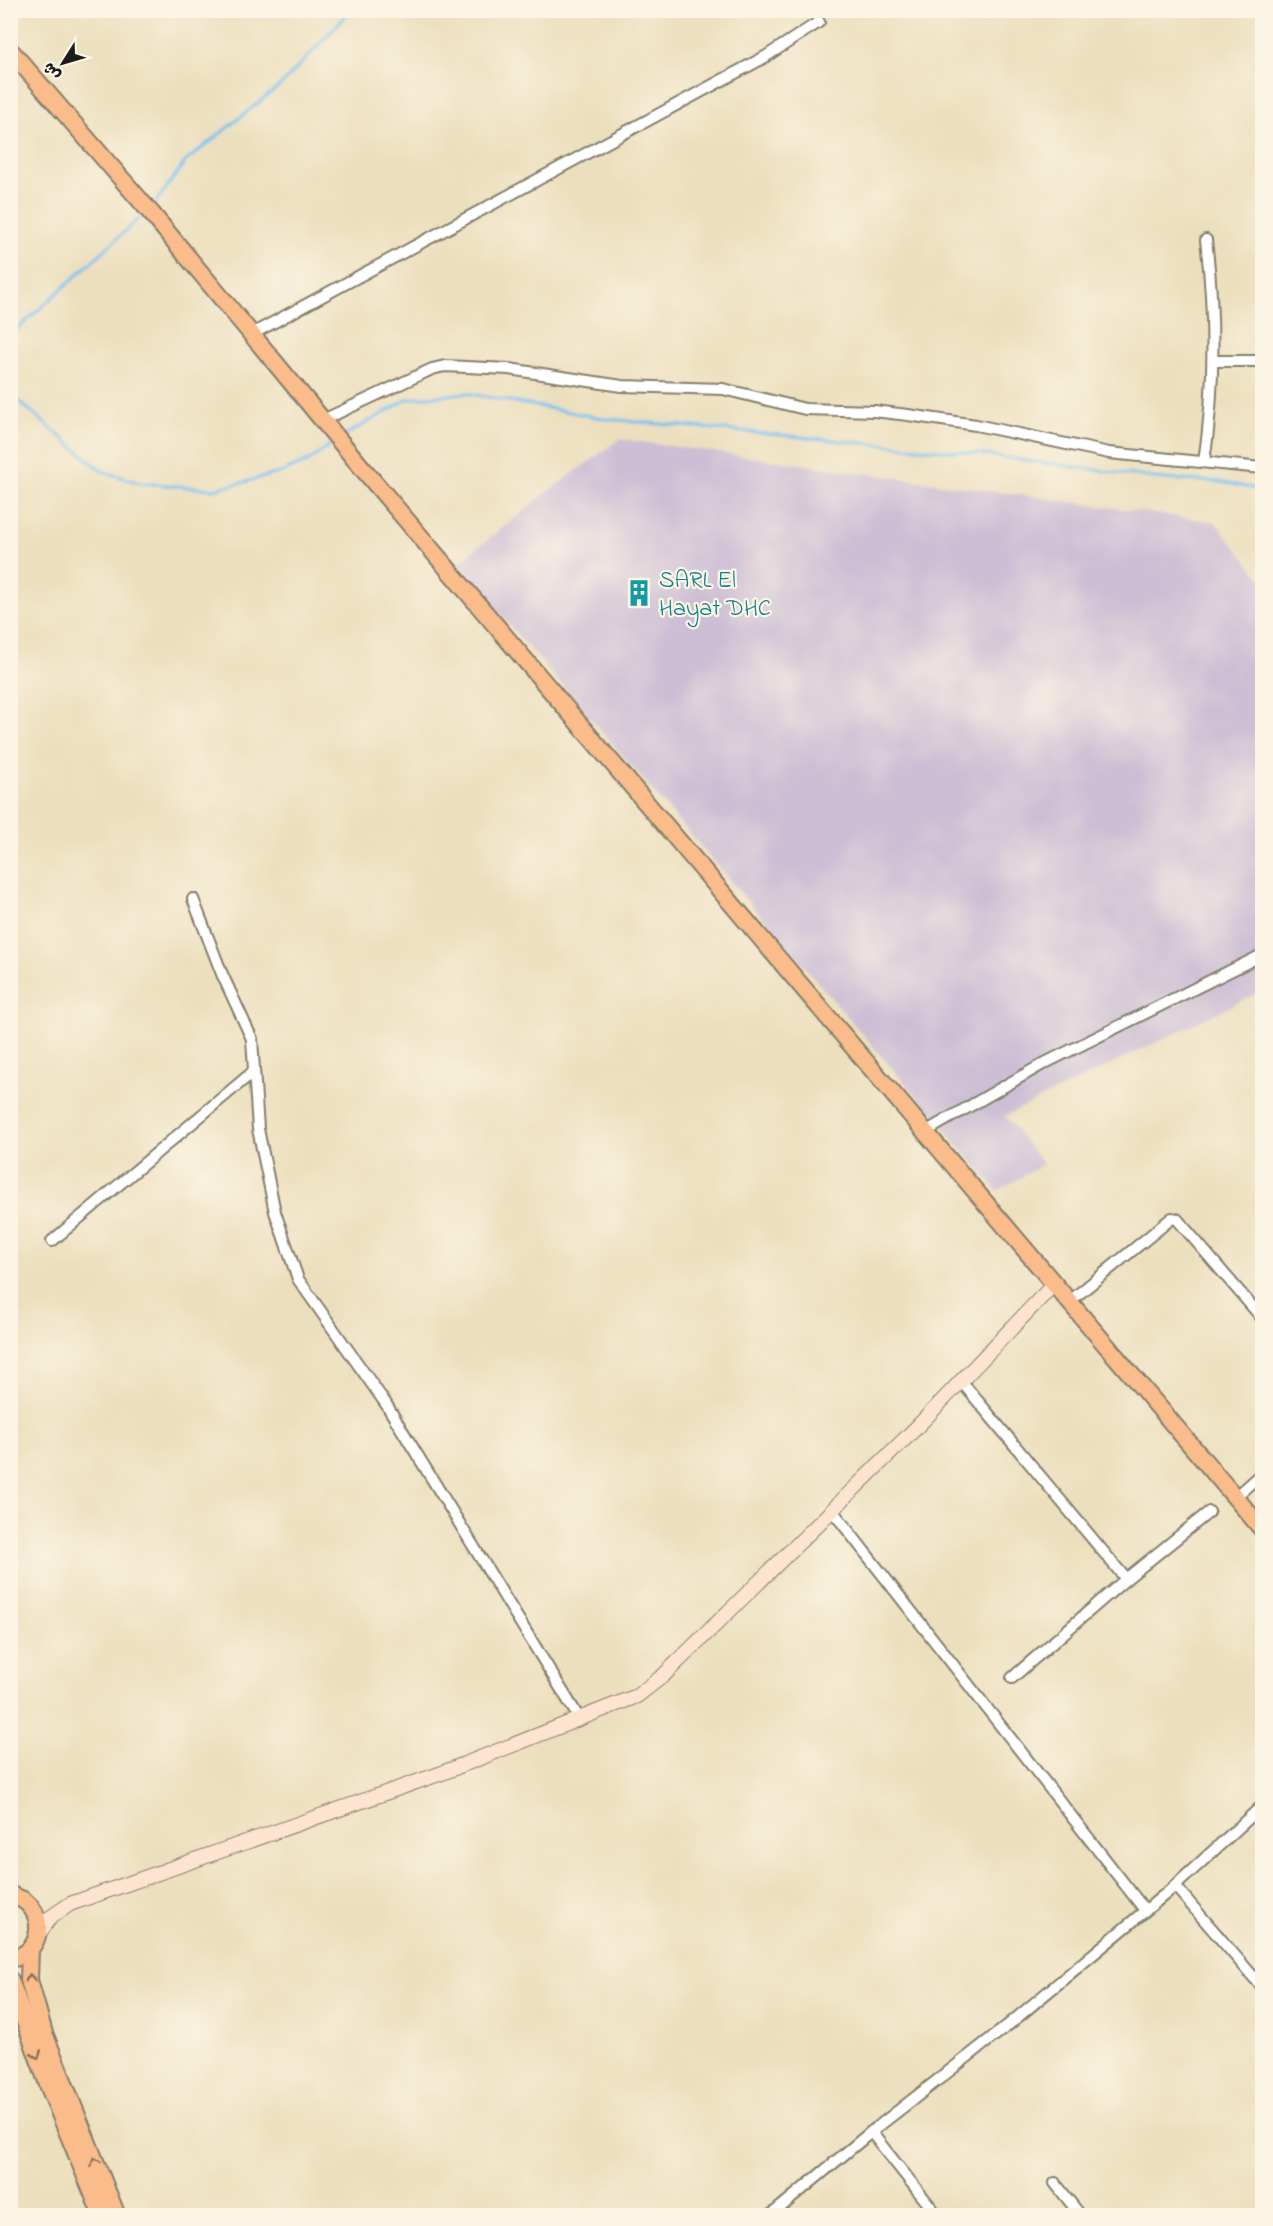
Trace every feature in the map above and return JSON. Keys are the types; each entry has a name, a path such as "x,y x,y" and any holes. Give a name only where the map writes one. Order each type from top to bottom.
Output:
{"main road":[{"path":"10,50 147,208 333,432 1263,1529"},
{"path":"10,1895 30,1905 48,1907 70,1904 442,1773 637,1696 664,1675 832,1510 1055,1283"},
{"path":"70,1904 51,1917 30,1950 29,1980 44,2033 117,2216"},
{"path":"30,1905 39,1921 39,1934"},
{"path":"10,1959 30,1950"},
{"path":"10,1980 49,2088 102,2216"}],"street":[{"path":"252,334 765,57 819,22"},
{"path":"1204,462 1213,361 1212,296 1206,240"},
{"path":"1213,361 1263,361"},
{"path":"333,432 432,369 478,368 532,371 622,386 723,389 805,409 874,411 908,415 976,425 1109,453 1263,468"},
{"path":"193,899 222,974 252,1039 258,1129 275,1212 298,1279 386,1404 579,1718"},
{"path":"925,1132 1043,1064 1263,955"},
{"path":"52,1241 255,1071"},
{"path":"1070,1301 1172,1218 1177,1219 1263,1318"},
{"path":"961,1381 1126,1579"},
{"path":"1235,1497 1263,1473"},
{"path":"832,1510 1144,1909"},
{"path":"1012,1678 1126,1579 1209,1512"},
{"path":"770,2216 871,2132 1007,2026 1144,1909 1175,1886 1263,1806"},
{"path":"1175,1886 1263,1987"},
{"path":"871,2132 938,2216"},
{"path":"1055,2183 1082,2216"}],"shaded area":[{"path":"620,439 1215,522 1262,579 1262,991 1005,1116 1043,1164 998,1191 457,564 550,490"}],"waterway":[{"path":"153,206 186,161 283,83 351,10"},
{"path":"10,336 143,215"},
{"path":"342,437 408,399 466,393 607,419 972,453 1162,479 1220,482 1262,490"},
{"path":"10,394 102,471 140,483 213,489 282,472 309,461 334,442"}],"place":[{"name":"SARL El Hayat DHC","path":"639,593"}]}
